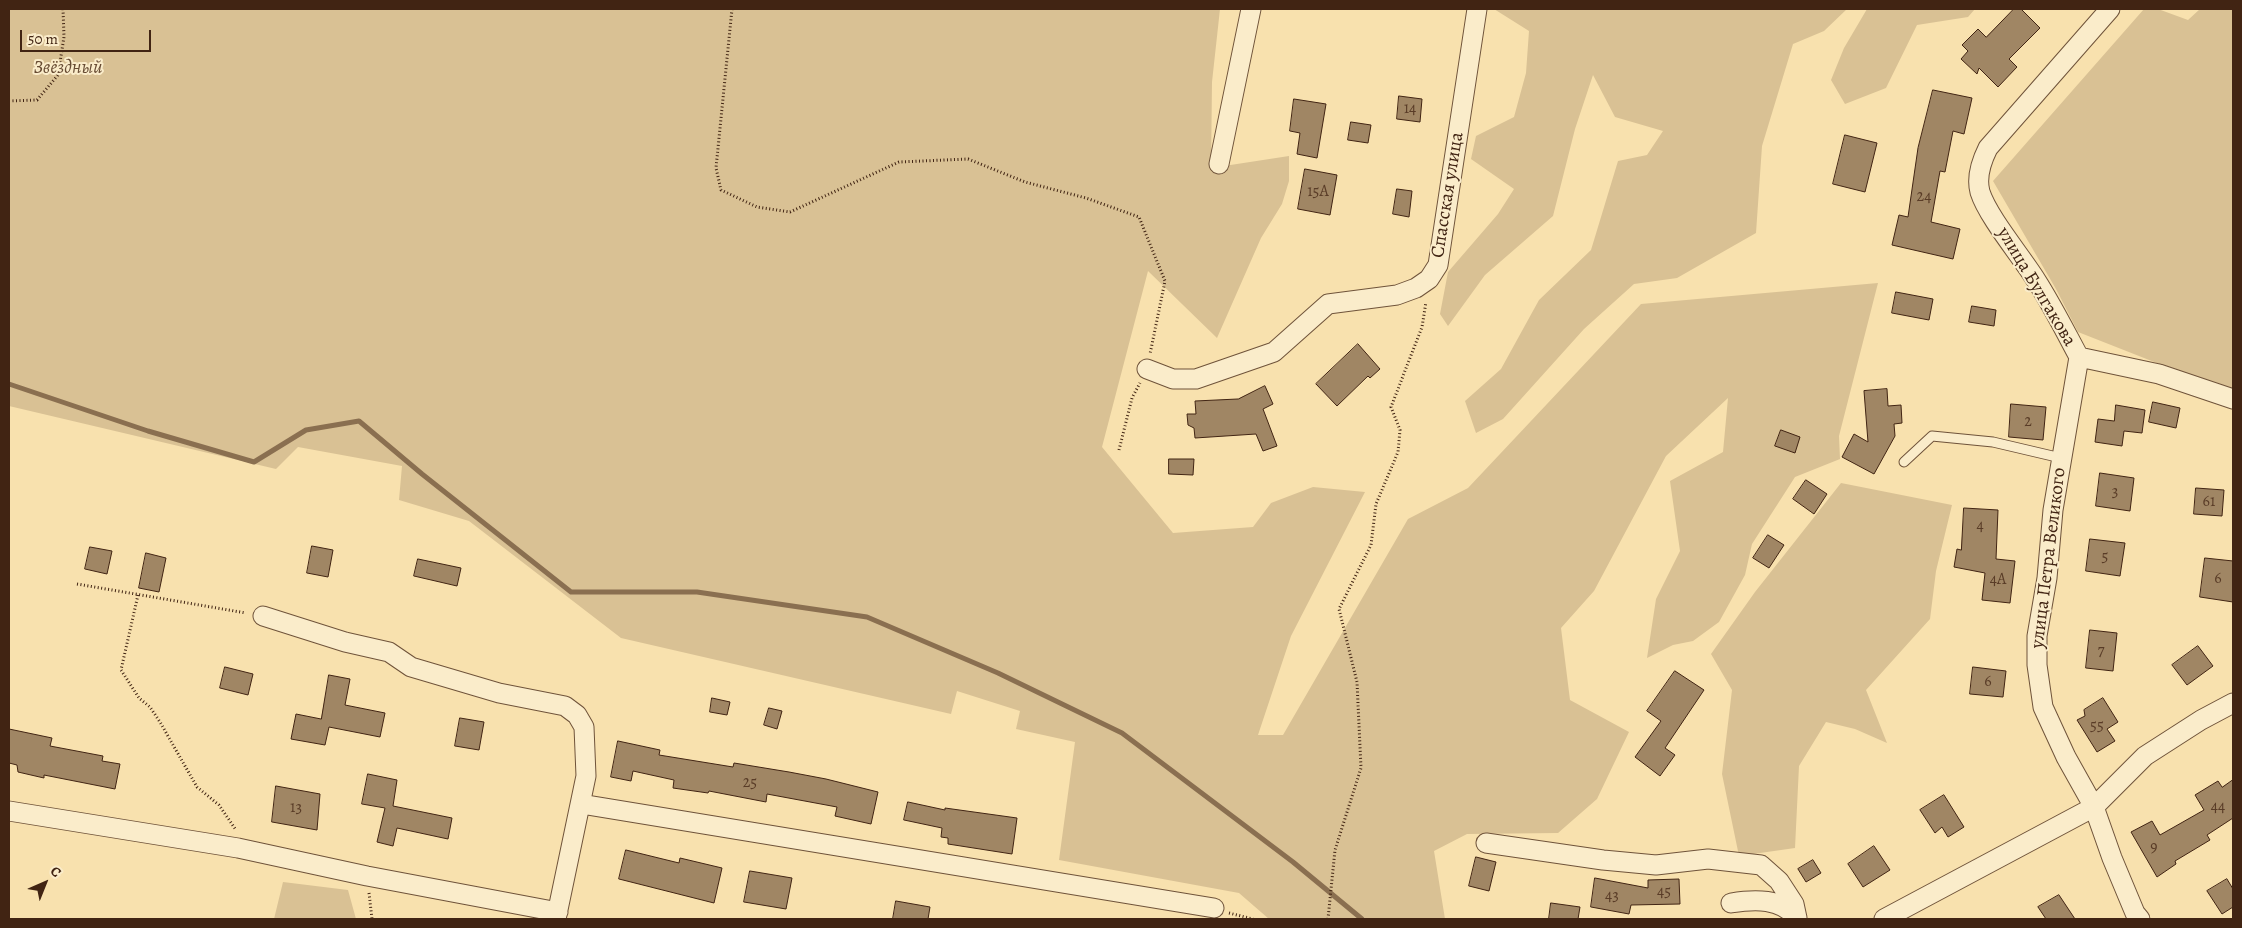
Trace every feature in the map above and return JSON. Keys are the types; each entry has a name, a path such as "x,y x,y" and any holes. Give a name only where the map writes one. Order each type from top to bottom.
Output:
{"street":[{"path":"1218,164 1251,9"},
{"name":"Спасская улица","path":"1147,369 1174,379 1196,379 1274,352 1328,304 1397,295 1416,288 1429,279 1438,265 1477,9"},
{"name":"улица Булгакова","path":"2110,9 1988,148 1981,161 1979,175 1980,192 1988,208 2037,280 2079,357 2159,374 2233,399"},
{"name":"улица Петра Великого","path":"2079,357 2053,510 2047,578 2037,636 2037,665 2044,707 2066,757 2094,807 2112,858 2135,913 2140,919"},
{"path":"9,811 238,848 557,916 586,776 584,727 577,714 565,706 498,694 411,666 389,652 344,642 263,616"},
{"path":"1884,919 2094,807 2145,756 2200,720 2233,703"},
{"path":"581,804 1214,908"},
{"path":"1486,843 1603,860 1656,865 1708,859 1761,865 1780,881 1794,904 1798,918"},
{"path":"1731,903 1750,900 1780,904 1791,910 1798,918"}],"lane":[{"path":"1904,462 1932,436 1993,442 2062,458"}],"path":[{"path":"9,101 37,100 58,75 64,37 63,9"},
{"path":"732,9 716,168 720,190 757,207 790,212 899,162 968,159 1025,182 1086,198 1139,217 1165,281 1147,369 1132,398 1119,450"},
{"path":"1328,919 1335,850 1361,768 1357,682 1339,609 1371,545 1376,504 1398,452 1400,430 1391,407 1422,327 1429,279"},
{"path":"77,584 263,616"},
{"path":"138,595 121,670 139,698 150,707 160,722 198,787 219,805 230,818 236,830 238,848"},
{"path":"368,876 372,919"},
{"path":"1214,908 1253,919"}],"green space":[{"name":"Звёздный","path":"9,9 1220,9 1212,82 1211,168 1289,156 1289,181 1282,204 1261,238 1217,338 1148,271 1102,447 1173,533 1253,527 1271,503 1313,487 1365,492 1291,636 1258,735 1283,735 1408,519 1468,488 1641,304 1878,283 1839,436 1840,459 1795,477 1752,544 1745,575 1719,622 1693,641 1673,645 1647,658 1656,599 1680,551 1670,481 1723,452 1728,398 1666,456 1594,591 1561,628 1570,700 1629,732 1597,799 1558,833 1467,834 1434,851 1445,919 1269,919 1239,893 1059,860 1075,742 1016,729 1020,711 957,691 951,714 621,638 469,521 399,500 402,466 298,447 276,469 9,406"},
{"path":"1494,9 1847,9 1824,31 1793,44 1762,146 1756,233 1677,278 1634,284 1584,329 1503,419 1476,433 1465,401 1501,369 1539,300 1591,250 1618,161 1647,155 1663,131 1615,117 1593,75 1575,129 1553,216 1485,275 1448,326 1440,314 1448,272 1498,214 1514,189 1471,159 1476,136 1514,117 1526,73 1529,31"},
{"path":"1867,9 1975,9 1968,17 1917,25 1886,88 1845,104 1831,80 1844,48"},
{"path":"2144,9 2158,9 2188,20 2200,9 2233,9 2233,393 2078,332 2056,289 1993,181"},
{"path":"1841,483 1952,505 1936,571 1930,619 1866,690 1887,743 1855,729 1826,722 1799,766 1795,848 1739,856 1722,774 1732,690 1711,654 1755,592"},
{"path":"283,882 348,890 356,919 274,919"}],"building":[{"path":"2014,9 2021,9 2040,28 2009,59 2017,67 1998,87 1979,68 1977,74 1961,59 1968,51 1962,45 1978,29 1986,37"},
{"path":"1933,90 1972,98 1964,134 1953,131 1945,172 1940,171 1931,222 1960,229 1953,259 1892,245 1899,215 1908,217 1918,148"},
{"path":"1399,96 1422,99 1420,122 1397,119"},
{"path":"1294,99 1326,104 1317,158 1297,154 1300,133 1290,131"},
{"path":"1351,122 1371,125 1368,143 1348,140"},
{"path":"1845,135 1877,143 1865,192 1833,184"},
{"path":"1305,169 1337,175 1330,215 1298,209"},
{"path":"1397,189 1412,191 1409,217 1393,214"},
{"path":"1896,292 1933,299 1929,320 1892,313"},
{"path":"1972,306 1996,310 1994,326 1969,322"},
{"path":"1358,344 1380,369 1370,378 1368,376 1337,406 1316,384"},
{"path":"1265,386 1273,404 1263,409 1277,446 1263,451 1256,434 1195,438 1194,428 1188,425 1187,414 1196,414 1195,401 1238,399"},
{"path":"1887,389 1888,406 1901,405 1902,423 1894,424 1895,436 1874,474 1842,457 1854,434 1868,442 1864,391"},
{"path":"2153,402 2180,408 2176,428 2149,422"},
{"path":"2011,404 2046,407 2043,440 2009,437"},
{"path":"2116,405 2145,410 2142,433 2124,431 2122,446 2095,442 2098,419 2114,421"},
{"path":"1781,430 1800,437 1795,453 1775,446"},
{"path":"1169,459 1194,459 1193,475 1169,474"},
{"path":"2100,473 2134,478 2130,511 2096,506"},
{"path":"1806,480 1827,494 1814,514 1793,499"},
{"path":"2196,488 2224,490 2222,516 2194,514"},
{"path":"1964,508 1998,510 1996,559 2015,561 2010,603 1982,600 1985,573 1954,567 1957,549 1961,550"},
{"path":"1768,535 1784,545 1769,568 1753,558"},
{"path":"2090,539 2125,543 2120,576 2086,571"},
{"path":"312,546 333,550 328,577 307,573"},
{"path":"90,547 112,551 107,574 85,569"},
{"path":"146,553 166,558 159,592 139,588"},
{"path":"2205,558 2233,561 2233,602 2200,597"},
{"path":"418,559 461,568 457,586 414,576"},
{"path":"2090,630 2117,633 2113,671 2086,668"},
{"path":"2198,646 2213,666 2187,685 2172,665"},
{"path":"225,667 253,674 248,695 220,688"},
{"path":"1973,667 2006,671 2003,697 1970,694"},
{"path":"1675,671 1704,690 1665,748 1675,755 1660,776 1635,757 1661,721 1647,711"},
{"path":"329,675 350,679 345,705 385,713 380,737 329,727 325,745 291,739 296,714 321,719"},
{"path":"712,698 730,702 727,715 710,712"},
{"path":"2103,698 2118,722 2107,729 2115,741 2097,752 2077,720 2085,716 2084,710"},
{"path":"769,708 782,711 777,729 764,725"},
{"path":"460,718 484,722 479,750 455,746"},
{"path":"9,729 52,738 50,746 103,756 102,761 120,764 115,789 44,775 44,778 18,772 17,765 9,763"},
{"path":"618,741 660,750 659,755 733,767 734,763 789,772 878,792 871,824 835,816 837,807 767,794 766,802 709,791 708,793 673,788 674,780 633,771 631,781 611,777"},
{"path":"368,774 397,780 393,806 452,818 448,839 397,828 393,846 377,842 385,808 362,804"},
{"path":"2233,780 2233,818 2207,835 2210,840 2175,861 2176,864 2157,877 2131,832 2152,821 2160,835 2204,810 2195,795 2218,781 2222,787"},
{"path":"276,786 320,794 317,830 272,822"},
{"path":"1944,795 1964,827 1948,837 1942,827 1935,833 1920,810"},
{"path":"908,802 945,810 945,808 1017,818 1012,854 948,844 948,838 941,837 942,828 904,820"},
{"path":"1874,846 1890,870 1863,887 1848,864"},
{"path":"626,850 679,863 680,858 722,868 714,903 619,879"},
{"path":"1476,857 1496,862 1489,891 1469,886"},
{"path":"1813,860 1821,873 1806,882 1798,869"},
{"path":"750,871 792,878 786,909 744,902"},
{"path":"1595,878 1648,888 1648,880 1679,879 1680,904 1631,905 1629,914 1591,907"},
{"path":"2227,879 2233,889 2233,907 2222,914 2207,891"},
{"path":"2059,895 2075,919 2046,919 2038,907"},
{"path":"896,901 930,907 928,919 893,919"},
{"path":"1551,903 1580,907 1578,919 1549,919"}],"waterway":[{"path":"9,384 148,431 254,462 306,430 359,421 422,474 571,592 697,592 867,617 998,673 1122,733 1293,862 1362,919"}]}
